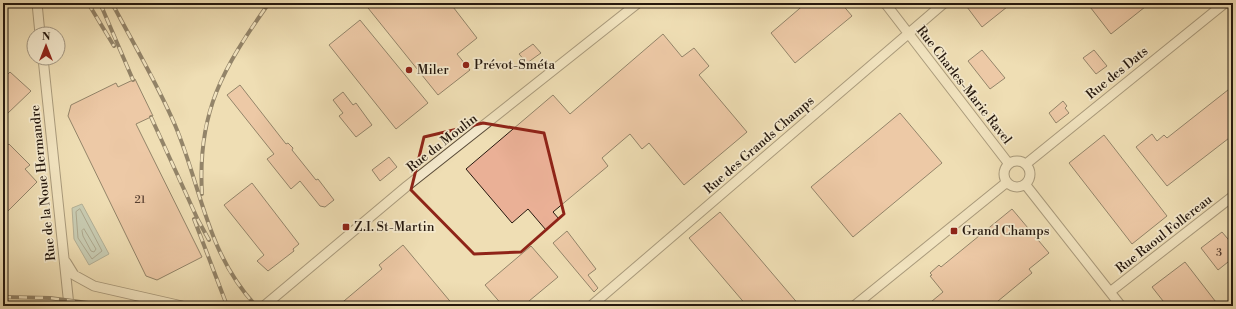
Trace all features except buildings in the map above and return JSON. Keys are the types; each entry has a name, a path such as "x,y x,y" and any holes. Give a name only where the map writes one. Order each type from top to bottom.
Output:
{"street":[{"path":"37,3 39,26"},
{"name":"Rue du Moulin","path":"266,306 403,190 638,3"},
{"name":"Rue Charles-Marie Ravel","path":"885,3 1009,164"},
{"name":"Rue des Grands Champs","path":"591,306 944,3"},
{"name":"Rue des Dats","path":"1026,164 1225,3"},
{"name":"Rue de la Noue Hermandre","path":"43,66 69,306"},
{"path":"1019,161 1026,164 1030,172 1028,181 1025,184 1018,187 1007,182 1004,174 1009,164 1019,161"},
{"path":"854,306 1007,182"},
{"path":"1025,184 1121,306"},
{"name":"Rue Raoul Follereau","path":"1110,292 1233,196"},
{"path":"64,255 68,267 82,281 94,286 182,306"}],"highlighted area":[{"path":"483,123 544,133 564,214 521,252 474,254 411,190 424,137"}],"water":[{"path":"82,204 109,254 89,265 74,239 72,208"}],"railway":[{"path":"88,3 114,46"},
{"path":"100,3 133,80"},
{"path":"112,3 153,78 175,125 207,219 226,264 239,285 256,306"},
{"path":"202,194 204,139 216,92 238,49 269,3"},
{"path":"151,117 198,220 209,240"},
{"path":"194,219 226,303"},
{"path":"3,297 50,298 111,306"}],"place":[{"name":"Prévot-Sméta","path":"466,65"},
{"name":"Miler","path":"409,70"},
{"name":"Z.I. St-Martin","path":"346,227"},
{"name":"Grand Champs","path":"954,231"}]}
